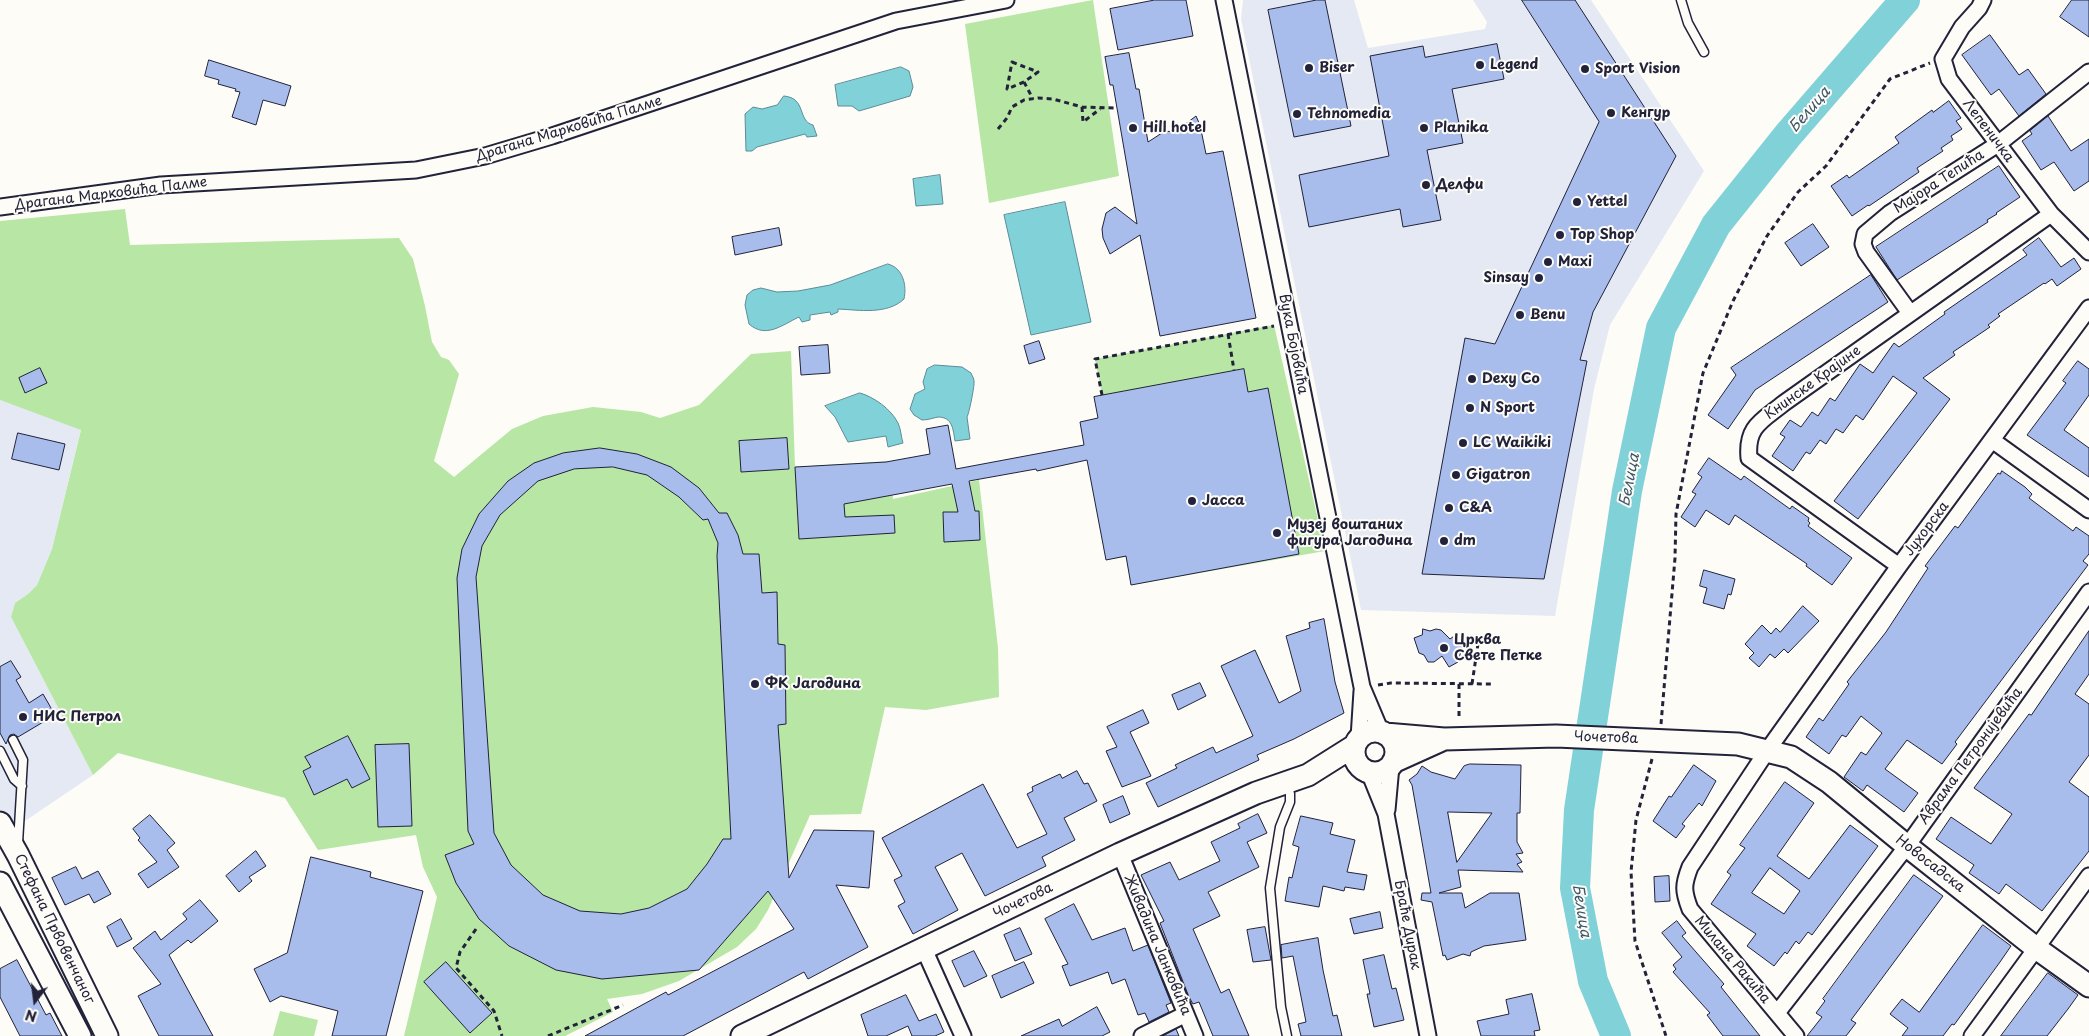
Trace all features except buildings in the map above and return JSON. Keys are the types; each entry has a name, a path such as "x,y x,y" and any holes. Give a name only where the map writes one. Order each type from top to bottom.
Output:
{"street":[{"name":"Драгана Марковића Палме","path":"0,207 161,185 416,170 485,156 552,136 896,21 1006,0"},
{"name":"Вука Бојовића","path":"1224,0 1362,688 1383,733"},
{"path":"1943,59 1962,27 1979,8 1983,0"},
{"name":"Лепеничка","path":"1943,59 1949,79 1998,144 2051,214 2089,252"},
{"name":"Мајора Тепића","path":"1910,313 1866,252 1863,244 1865,234 1890,213 1998,144 2089,72"},
{"name":"Книнске Крајине","path":"1899,566 1749,458 1748,445 1751,430 1784,402 2051,214"},
{"name":"Јухорска","path":"1767,750 1899,566 2089,308"},
{"path":"1992,440 2089,510"},
{"name":"Аврама Петронијевића","path":"1777,1013 1907,846 2089,592"},
{"name":"Вука Бојовића","path":"1356,742 1362,688"},
{"name":"Чочетова","path":"1308,775 1356,742 1367,732 1452,739 1556,736 1653,740 1738,744 1767,750"},
{"path":"1383,733 1395,746 1396,752 1392,764"},
{"name":"Чочетова","path":"742,1036 1120,854 1256,793 1308,775 1367,771 1378,773 1392,764 1452,739"},
{"path":"1356,742 1355,760 1367,771"},
{"name":"Новосадска","path":"1767,750 1791,757 1829,782 2036,948 2089,986"},
{"name":"Милана Ракића","path":"1767,750 1690,867 1684,881 1684,893 1690,909 1796,1036"},
{"name":"Браће Дирак","path":"1386,814 1392,764"},
{"name":"Браће Дирак","path":"1367,771 1386,814 1428,1036"},
{"name":"Стефана Првовенчаног","path":"0,823 18,855 107,1036"},
{"name":"Живадина Јанковића","path":"1120,854 1195,1036"},
{"path":"1972,1036 2089,876"},
{"name":"Стефана Првовенчаног","path":"0,884 80,1036"},
{"path":"924,948 963,1036"},
{"path":"1142,1036 1186,1014"}],"lane":[{"path":"1681,0 1688,23 1704,52"},
{"path":"13,740 23,760 18,823 18,855"},
{"path":"0,751 14,779 22,786"},
{"path":"1287,782 1290,802 1280,827 1270,888 1281,1007 1287,1036"}],"path":[{"path":"1666,1036 1635,941 1631,872 1636,820 1650,766 1653,740 1664,708 1675,558 1676,514 1703,373 1733,301 1767,236 1798,192 1826,166 1890,79 1914,68 1943,59"},
{"path":"1012,62 1038,72 1024,82 1007,89 1012,62"},
{"path":"1024,82 1033,99"},
{"path":"998,129 1007,118 1012,107 1024,100 1052,99 1082,107 1117,108"},
{"path":"1082,107 1083,122 1101,108"},
{"path":"1102,395 1095,359 1289,322"},
{"path":"1228,334 1234,370"},
{"path":"1472,684 1478,644"},
{"path":"1362,688 1391,683 1494,684"},
{"path":"1452,739 1459,684"},
{"path":"476,929 460,952 456,968 494,1011 502,1036"},
{"path":"548,1036 623,1005"}],"shaded area":[{"path":"1243,0 1354,0 1368,48 1485,29 1487,22 1473,0 1591,0 1704,171 1610,325 1594,389 1555,616 1361,610 1241,19"},
{"path":"0,400 81,429 52,549 37,585 15,603 11,617 93,775 25,821 21,850 0,809"}],"green space":[{"path":"1093,0 1119,176 989,203 965,24"},
{"path":"125,209 130,245 399,238 413,259 432,342 441,357 449,360 459,374 434,461 454,477 512,429 543,416 593,407 641,412 660,418 699,405 751,354 791,351 795,467 890,461 893,499 979,480 998,648 999,697 926,710 885,707 861,814 810,815 768,910 756,929 737,947 679,981 642,994 607,999 613,1012 565,1036 404,1036 437,897 423,867 416,835 318,850 285,798 118,753 93,775 11,617 15,603 37,585 52,549 81,430 0,400 0,221"},
{"name":"Јасса","path":"1274,325 1325,551 1131,585 1126,557 1106,560 1080,422 1098,418 1094,397 1102,395 1095,359"},
{"path":"280,1011 318,1020 314,1036 273,1036"}],"water":[{"path":"901,67 909,71 913,87 910,96 859,111 852,106 838,106 835,85"},
{"path":"784,96 796,101 805,119 813,125 817,136 807,137 805,134 757,147 752,151 746,151 745,114 753,107 762,109 777,105"},
{"path":"940,175 943,204 916,206 913,179"},
{"path":"1065,202 1091,322 1031,335 1004,215"},
{"path":"888,264 897,269 903,278 905,288 904,299 897,304 872,310 838,309 838,312 831,315 830,312 810,315 810,320 802,322 799,317 780,327 768,330 755,328 749,324 745,305 747,295 753,290 761,288 777,292 798,291 830,285"},
{"path":"935,365 962,367 971,373 974,379 967,417 970,439 955,441 954,433 947,419 938,417 922,420 914,415 910,409 915,394 925,389 923,382 927,369"},
{"path":"860,393 871,397 887,408 899,425 903,443 888,447 886,436 848,442 835,417 825,406"}],"waterway":[{"name":"Белица","path":"1616,1036 1593,981 1575,888 1579,810 1627,491 1661,328 1716,225 1788,135 1905,0"}],"place":[{"name":"Legend","path":"1480,65"},
{"name":"Biser","path":"1309,68"},
{"name":"Sport Vision","path":"1585,69"},
{"name":"Кенгур","path":"1611,113"},
{"name":"Tehnomedia","path":"1297,114"},
{"name":"Hill hotel","path":"1133,128"},
{"name":"Planika","path":"1424,128"},
{"name":"Делфи","path":"1426,185"},
{"name":"Yettel","path":"1577,202"},
{"name":"Top Shop","path":"1560,235"},
{"name":"Maxi","path":"1548,262"},
{"name":"Sinsay","path":"1539,278"},
{"name":"Benu","path":"1520,315"},
{"name":"Dexy Co","path":"1472,379"},
{"name":"N Sport","path":"1470,408"},
{"name":"LC Waikiki","path":"1463,443"},
{"name":"Gigatron","path":"1456,475"},
{"name":"Јасса","path":"1192,501"},
{"name":"C&A","path":"1449,508"},
{"name":"Музеј воштаних фигура Јагодина","path":"1277,533"},
{"name":"dm","path":"1444,541"},
{"name":"Црква Свете Петке","path":"1444,648"},
{"name":"ФК Јагодина","path":"755,684"},
{"name":"НИС Петрол","path":"23,717"}]}
